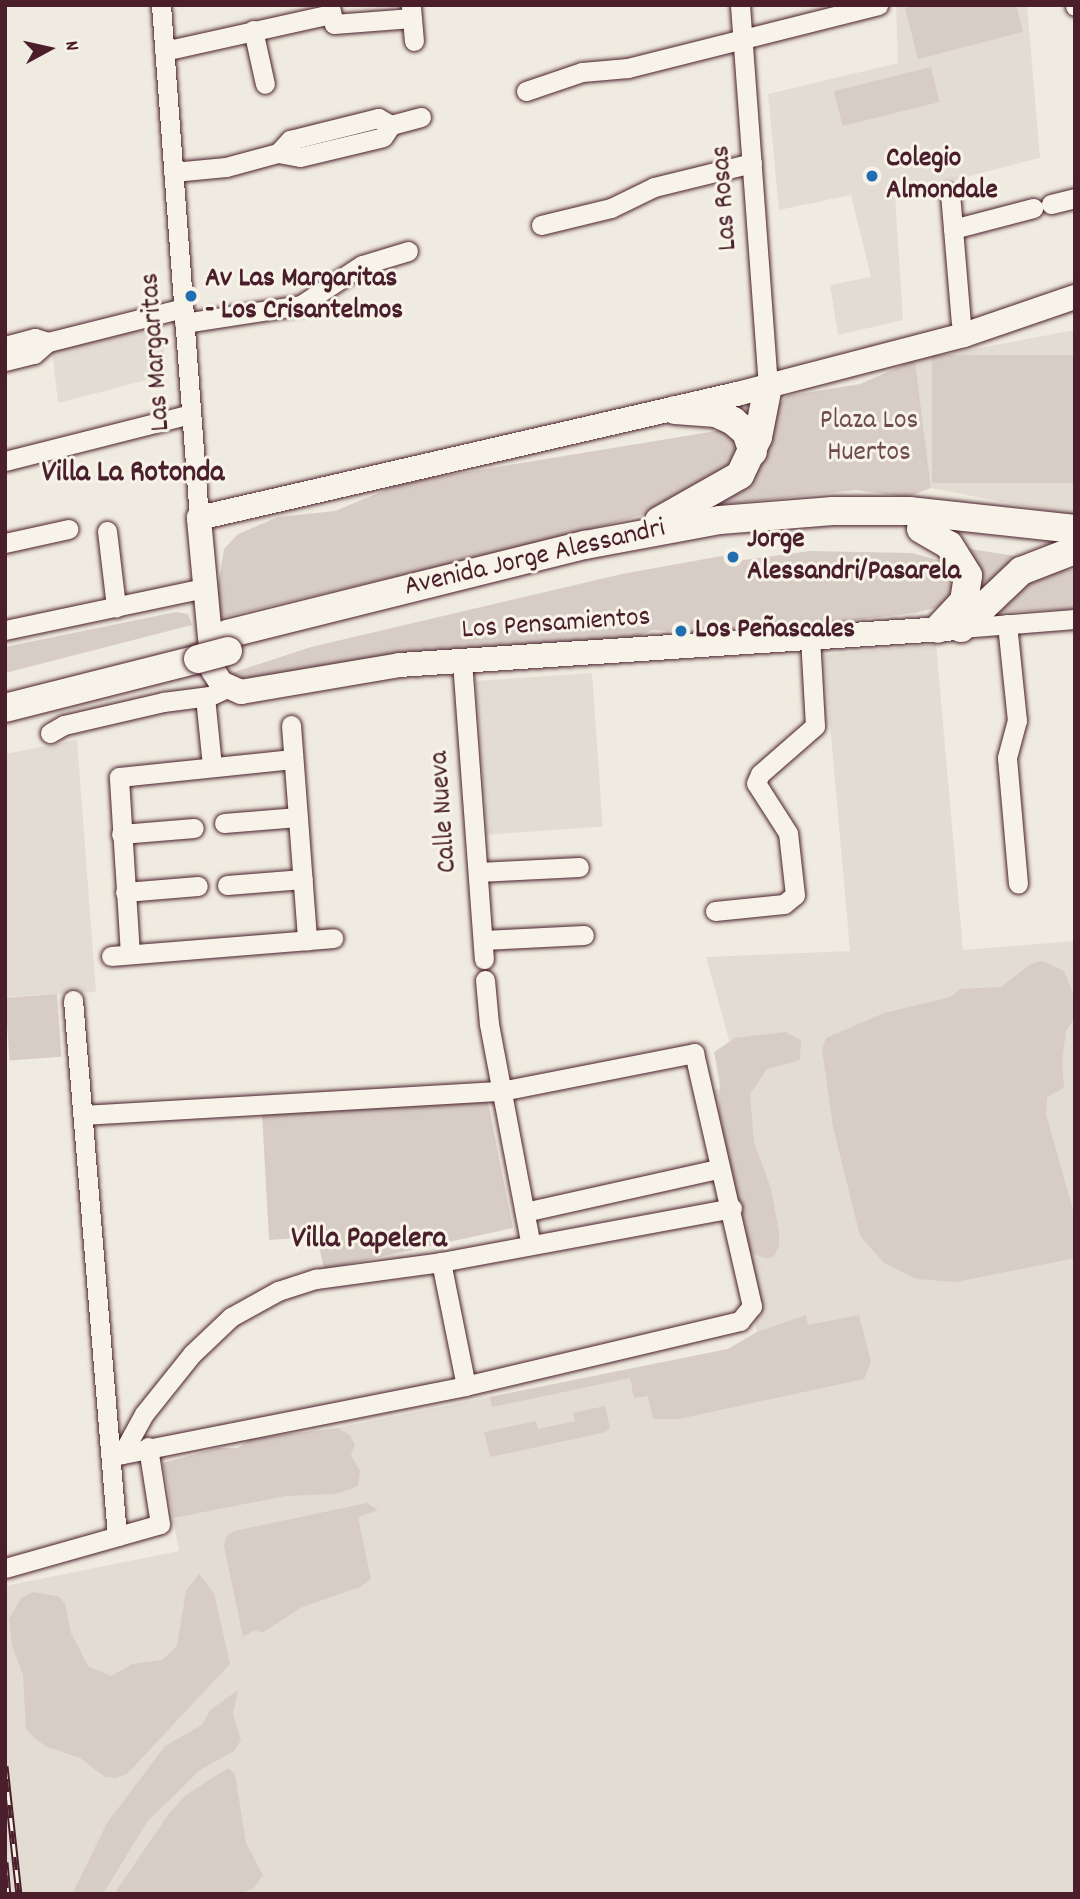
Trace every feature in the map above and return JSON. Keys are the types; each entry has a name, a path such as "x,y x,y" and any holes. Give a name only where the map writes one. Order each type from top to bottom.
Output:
{"highway":[{"path":"631,535 732,481 747,466 753,452 768,381"},
{"path":"675,410 716,413 733,421 746,432 753,452"},
{"name":"Avenida Jorge Alessandri","path":"227,643 631,535 758,516 871,510 974,515 1075,529"},
{"path":"921,529 949,545 968,576 964,601 949,628"},
{"name":"Avenida Jorge Alessandri","path":"5,691 669,545 794,530 921,529 1075,548"},
{"path":"949,628 1021,571 1075,548"},
{"name":"Avenida Jorge Alessandri","path":"5,708 197,650"},
{"path":"5,715 47,697"}],"main road":[{"path":"429,463 474,447 964,335 1075,297"},
{"path":"199,518 429,463 675,410 961,323 1075,297"},
{"name":"Las Margaritas","path":"199,518 216,692"},
{"name":"Los Pensamientos","path":"216,692 256,692 365,669 949,628"}],"street":[{"name":"Las Margaritas","path":"161,5 199,518"},
{"name":"Las Rosas","path":"740,5 768,381"},
{"path":"526,91 582,72 628,68 878,5"},
{"path":"164,51 330,10 334,24 412,11 414,41"},
{"path":"253,30 264,84"},
{"path":"173,172 215,169 278,153 290,140 377,118 391,125 421,117"},
{"path":"541,225 611,208 654,187 752,163"},
{"path":"950,193 961,323"},
{"path":"953,229 1075,198"},
{"path":"5,346 35,338 48,342 184,315 301,305 362,265 408,251"},
{"path":"5,361 34,354 48,342"},
{"path":"5,461 191,414"},
{"path":"5,543 68,529"},
{"path":"107,531 116,607"},
{"path":"5,630 204,588"},
{"name":"Los Pensamientos","path":"949,628 1075,619"},
{"path":"1007,624 1017,720 1007,758 1017,884"},
{"path":"715,911 784,904 795,895 788,832 756,783 815,726 810,637"},
{"name":"Calle Nueva","path":"462,661 484,950 584,935"},
{"path":"212,766 216,692"},
{"name":"Los Pensamientos","path":"50,733 149,705 216,692"},
{"path":"291,725 307,940"},
{"path":"293,759 122,774 117,785 125,892 121,955 333,938"},
{"path":"224,823 298,817"},
{"path":"121,834 194,828"},
{"path":"478,872 579,867"},
{"path":"227,885 303,879"},
{"path":"125,892 198,886"},
{"path":"485,980 500,1091 530,1242"},
{"path":"73,1000 116,1456 117,1536"},
{"path":"83,1115 500,1091 694,1053 718,1169 732,1208 752,1306 747,1317 466,1386 148,1447 116,1456"},
{"path":"525,1212 718,1169"},
{"path":"116,1456 172,1375 248,1306 316,1279 441,1262 530,1242 732,1208"},
{"path":"441,1262 466,1386"},
{"path":"5,1568 160,1524 148,1447"}],"shaded area":[{"name":"Colegio Almondale","path":"896,5 1027,5 1040,158 895,195 903,320 838,335 830,285 871,277 851,195 779,210 768,94 898,63"},
{"path":"161,322 166,375 58,403 52,348"},
{"path":"1075,330 1075,516 931,488 915,360"},
{"path":"936,644 963,950 1075,941 1075,1894 5,1894 5,1586 179,1551 163,1463 728,1349 757,1332 708,1092 720,1089 716,1065 735,1061 706,957 850,951 824,655"},
{"path":"592,673 603,827 487,835 476,681"},
{"path":"77,740 96,992 5,997 5,754"}],"green space":[{"path":"915,5 1016,5 1023,32 918,59 905,8"},
{"path":"931,67 940,102 843,126 834,91"},
{"path":"932,355 1075,355 1075,483 932,483"},
{"name":"Plaza Los Huertos","path":"915,360 931,488 907,497 856,490 717,505 746,485 774,410 787,396 860,384"},
{"path":"722,430 735,434 744,458 667,508 559,538 219,618 218,588 224,549 238,534 278,517 335,511 395,486 431,478"},
{"path":"964,548 1021,557 979,598"},
{"path":"810,551 912,553 945,562 960,578 946,605 915,613 730,634 652,630 630,641 243,682 229,674 311,647 622,574 727,555 728,562"},
{"path":"1050,570 1075,570 1075,609 999,612 1017,588"},
{"path":"176,612 188,614 192,625 5,673 5,647"},
{"path":"1042,961 1064,971 1075,998 1075,1018 1066,1031 1062,1062 1064,1088 1047,1097 1046,1114 1075,1217 1075,1258 956,1282 916,1279 884,1263 860,1236 833,1127 822,1049 826,1038 884,1013 950,997 960,989 1001,987 1031,964"},
{"path":"57,994 61,1057 10,1060 5,998"},
{"path":"785,1032 801,1040 800,1060 767,1069 750,1094 754,1142 771,1189 779,1232 779,1247 773,1257 765,1258 749,1252 719,1112 720,1081 714,1052 735,1038"},
{"path":"488,1102 513,1228 324,1269 317,1237 269,1240 262,1114"},
{"path":"806,1315 808,1325 859,1315 871,1362 864,1379 679,1419 653,1419 648,1396 634,1398 630,1378 492,1407 490,1397 728,1349 757,1332"},
{"path":"605,1406 610,1428 602,1433 490,1457 484,1432 536,1421 538,1429 575,1421 573,1413"},
{"path":"338,1428 350,1435 355,1445 351,1455 360,1471 358,1486 336,1494 286,1496 173,1518 163,1463 218,1448 238,1448 250,1439"},
{"path":"367,1503 378,1510 358,1517 371,1579 360,1587 302,1607 262,1633 255,1630 243,1637 224,1546 226,1536 234,1531"},
{"path":"199,1574 214,1593 230,1664 128,1773 116,1778 105,1777 80,1758 45,1746 32,1736 26,1729 23,1675 12,1646 9,1619 21,1598 33,1592 58,1596 65,1603 71,1633 88,1666 111,1676 132,1664 162,1660 177,1646 186,1591"},
{"path":"238,1690 233,1715 241,1740 234,1751 200,1770 147,1822 103,1894 72,1894 107,1823 165,1746 202,1725 210,1710"},
{"path":"228,1768 235,1774 246,1843 263,1875 255,1887 241,1894 114,1894 170,1812 186,1795"}],"railway":[{"path":"5,1766 19,1894"},
{"path":"5,1862 8,1894"}],"place":[{"name":"Colegio Almondale","path":"872,176"},
{"name":"Av Las Margaritas - Los Crisantelmos","path":"191,296"},
{"name":"Jorge Alessandri/Pasarela","path":"733,557"},
{"name":"Los Peñascales","path":"681,631"}],"district":[{"name":"Villa La Rotonda","path":"133,475"},
{"name":"Villa Papelera","path":"369,1241"}]}
